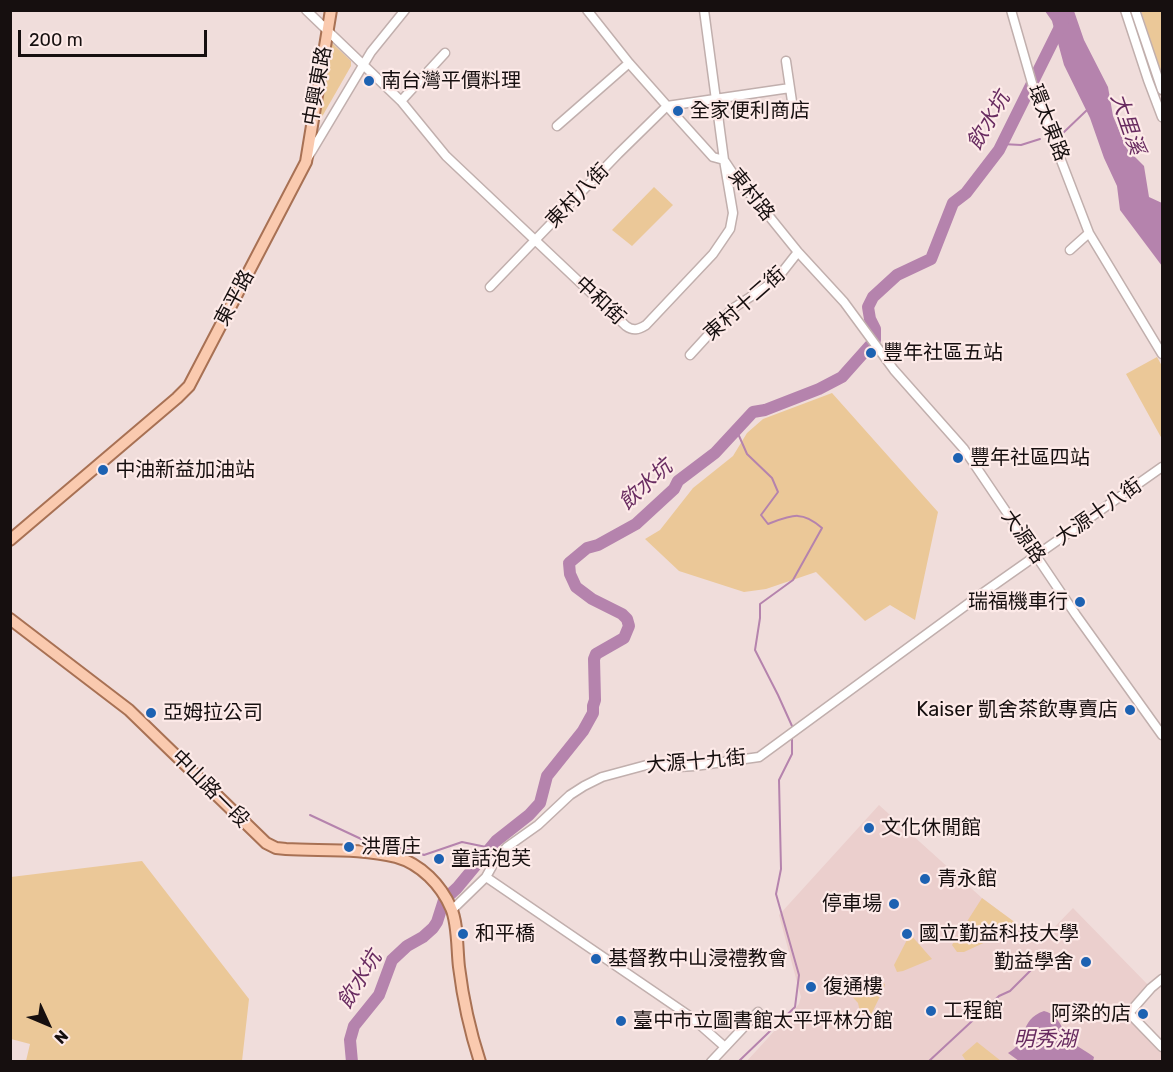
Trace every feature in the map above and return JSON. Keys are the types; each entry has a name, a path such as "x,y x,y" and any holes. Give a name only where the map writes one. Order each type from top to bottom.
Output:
{"main road":[{"name":"中興東路","path":"306,162 331,10"},
{"name":"東平路","path":"10,540 189,386 306,162"},
{"name":"中山路一段","path":"10,619 129,710 266,843 286,849 361,852 393,856 414,865 438,887 452,910"},
{"path":"452,910 463,994 470,1030 480,1062"}],"street":[{"name":"中和街","path":"306,10 401,101 442,152 626,326 638,330 646,325 713,254 730,230 733,213 704,10"},
{"name":"東平路","path":"306,162 362,66 405,10"},
{"name":"東村路","path":"587,10 629,63 668,106 714,156 724,160 740,183 866,330"},
{"name":"環太東路","path":"1011,10 1034,90 1089,233 1162,354"},
{"path":"1125,10 1162,117"},
{"path":"1135,10 1162,90"},
{"path":"401,101 445,53"},
{"path":"786,61 794,115"},
{"path":"557,126 629,63"},
{"path":"668,106 790,88"},
{"name":"東村八街","path":"490,287 668,106"},
{"path":"1070,250 1089,233"},
{"name":"東村十二街","path":"690,355 732,309 776,280 798,252"},
{"name":"大源路","path":"866,330 894,370 964,449 1162,735"},
{"name":"大源十八街","path":"1036,556 1162,468"},
{"name":"大源十九街","path":"452,910 486,877 496,859 507,847 538,825 570,795 602,777 654,763 678,767 695,766 759,756 1036,556"},
{"path":"486,877 683,1011 725,1047"},
{"path":"1162,979 1129,1013 1162,1047"},
{"path":"711,1062 758,1012"}],"shaded area":[{"path":"1141,11 1162,11 1162,76"},
{"path":"332,43 351,61 351,66 319,122 317,121"},
{"path":"654,187 673,205 632,246 612,230"},
{"path":"1157,357 1162,366 1162,439 1126,374"},
{"path":"832,393 938,512 915,620 890,605 865,621 816,572 766,589 744,592 679,571 645,539 660,530 693,488 733,456 747,433 763,419"},
{"name":"國立勤益科技大學","path":"879,805 982,898 1040,942 1073,908 1151,988 1126,1013 1162,1050 1162,1062 746,1062 799,1004 801,997 779,915"},
{"path":"142,861 249,999 242,1061 26,1061 30,1044 11,1039 11,877"},
{"path":"982,898 1020,926 964,952 957,952 952,945"},
{"path":"910,934 932,959 897,972 894,965"},
{"path":"878,981 885,984 869,1019 860,1012 858,1003 848,992"},
{"path":"977,1042 1001,1061 966,1061 962,1055"}],"water":[{"path":"1045,11 1074,11 1084,40 1108,87 1113,116 1127,149 1144,166 1149,197 1162,203 1162,266 1120,210 1117,186 1090,118 1064,65 1052,21"},
{"name":"明秀湖","path":"1044,1011 1058,1020 1069,1039 1094,1057 1093,1061 1019,1061 1008,1053 1019,1043 1030,1020"}],"waterway":[{"name":"飲水坑","path":"352,1062 350,1040 354,1026 379,995 392,960 407,946 433,928 444,900 457,888 496,841 529,815 540,803 547,776 583,731 593,713 596,654 624,638 629,626 622,614 592,599 576,587 570,574 569,563 587,548 598,545 636,524 674,489 678,481 715,453 753,412 765,410 819,389 842,377 875,340 875,329 868,307 873,297 897,275 931,259 953,203 966,193 999,150 1063,21"},
{"path":"1063,133 1087,110"},
{"path":"1002,144 1021,145 1040,139"},
{"path":"736,429 747,454 772,478 778,492 761,515 768,524 784,518 802,516 822,528 793,580 760,604 755,650 792,726"},
{"path":"738,1062 795,1007 799,975 776,894 781,869 779,780 792,754 792,739"},
{"path":"310,815 374,845 410,849 424,855 462,842 491,848"},
{"path":"928,1062 999,996 1010,991 1038,963"}],"place":[{"name":"南台灣平價料理","path":"369,81"},
{"name":"全家便利商店","path":"678,111"},
{"name":"豐年社區五站","path":"871,353"},
{"name":"豐年社區四站","path":"958,458"},
{"name":"中油新益加油站","path":"103,470"},
{"name":"瑞福機車行","path":"1080,602"},
{"name":"Kaiser 凱舍茶飲專賣店","path":"1130,710"},
{"name":"亞姆拉公司","path":"151,713"},
{"name":"文化休閒館","path":"869,828"},
{"name":"洪厝庄","path":"349,847"},
{"name":"童話泡芙","path":"439,859"},
{"name":"青永館","path":"925,879"},
{"name":"停車場","path":"894,904"},
{"name":"和平橋","path":"463,934"},
{"name":"國立勤益科技大學","path":"907,934"},
{"name":"基督教中山浸禮教會","path":"596,959"},
{"name":"勤益學舍","path":"1086,962"},
{"name":"復通樓","path":"811,987"},
{"name":"工程館","path":"931,1011"},
{"name":"阿梁的店","path":"1143,1014"},
{"name":"臺中市立圖書館太平坪林分館","path":"621,1021"}],"water label":[{"name":"大里溪","path":"1127,124"}]}
